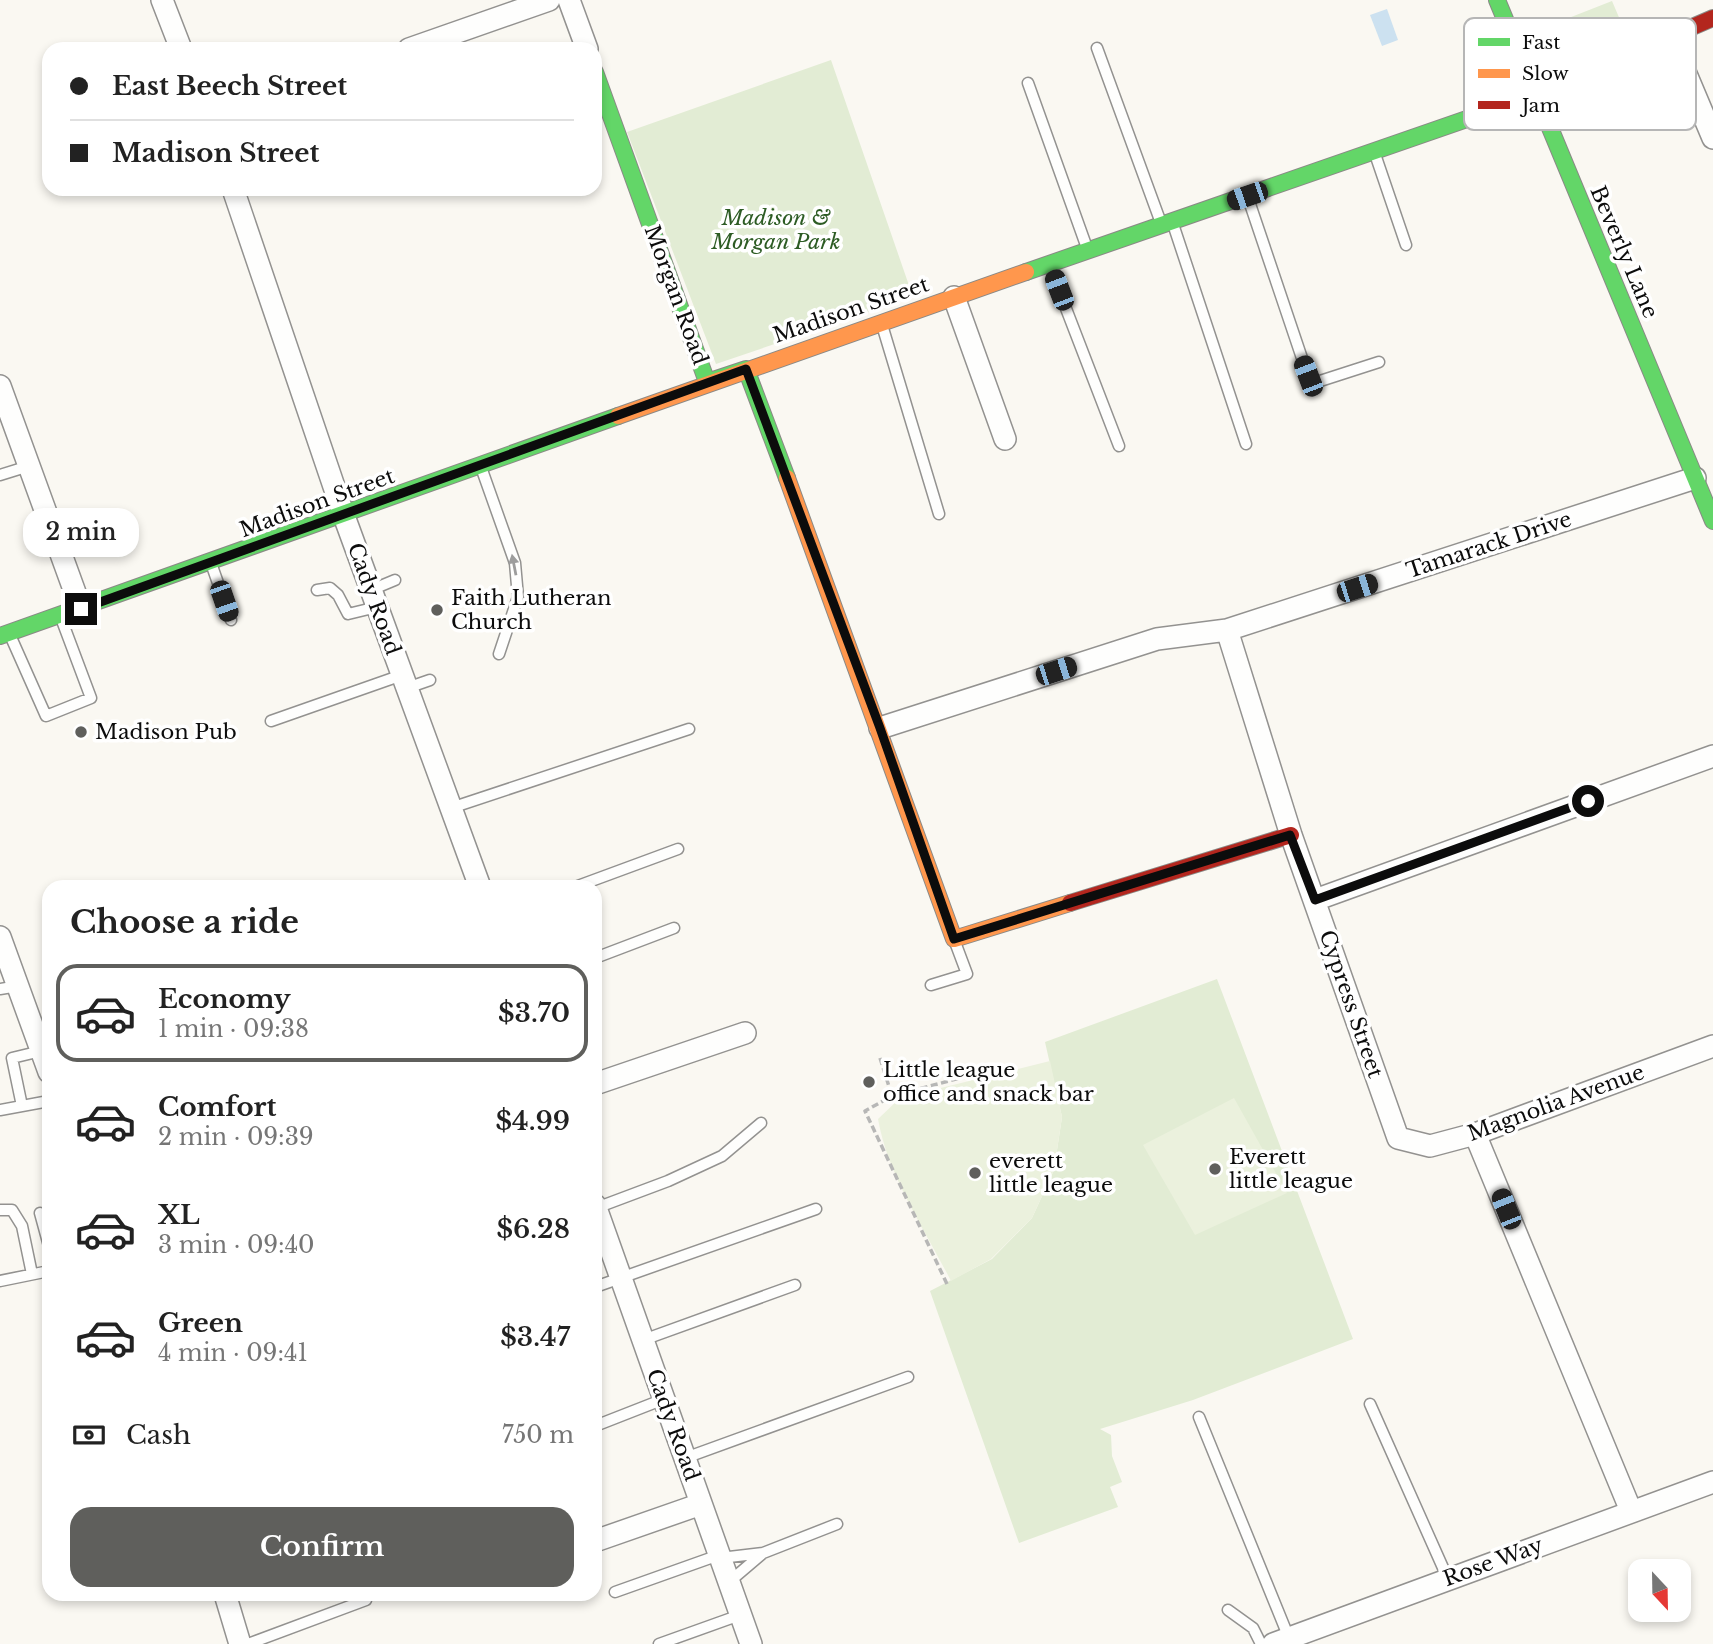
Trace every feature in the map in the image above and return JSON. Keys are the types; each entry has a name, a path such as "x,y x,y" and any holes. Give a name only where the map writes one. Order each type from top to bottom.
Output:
{"street":[{"path":"162,0 178,42"},
{"path":"429,42 549,0"},
{"path":"569,0 584,42"},
{"name":"Beverly Lane","path":"1497,0 1504,18"},
{"name":"Madison Street","path":"1696,25 1713,18"},
{"name":"Morgan Road","path":"602,91 708,382 746,369"},
{"path":"1696,98 1713,138"},
{"name":"Madison Street","path":"5,634 344,516 746,369 1464,121"},
{"name":"Beverly Lane","path":"1550,130 1713,521"},
{"name":"Cady Road","path":"235,196 344,516 477,880"},
{"path":"954,297 1005,439"},
{"path":"746,369 880,728 954,939 1290,835"},
{"path":"0,386 81,609"},
{"name":"Tamarack Drive","path":"880,728 1157,639 1227,630 1695,478"},
{"name":"Cypress Street","path":"1227,630 1290,835 1398,1138"},
{"path":"1315,900 1713,756"},
{"path":"1,940 9,987 41,1051"},
{"path":"602,1082 744,1032"},
{"name":"Magnolia Avenue","path":"1398,1138 1430,1146 1475,1134 1713,1046"},
{"path":"1475,1134 1631,1511"},
{"name":"Cady Road","path":"602,1225 751,1644"},
{"name":"Rose Way","path":"1281,1641 1713,1482"},
{"path":"602,1539 701,1504"},
{"path":"227,1601 240,1644"}],"lane":[{"path":"1097,48 1167,223 1246,443"},
{"path":"1028,83 1087,251"},
{"path":"1374,152 1406,244"},
{"path":"1247,196 1308,376 1317,382 1379,362"},
{"path":"1049,264 1119,446"},
{"path":"881,322 939,514"},
{"path":"0,475 29,466"},
{"path":"481,466 515,563 518,597 499,654"},
{"path":"494,540 506,536"},
{"path":"211,563 231,620"},
{"path":"317,590 330,588 338,594 348,614 374,599 395,580"},
{"path":"5,634 46,716 91,698 60,616"},
{"path":"271,721 404,682 430,680"},
{"path":"450,807 689,729"},
{"path":"594,880 678,849"},
{"path":"602,955 674,928"},
{"path":"931,985 967,974 954,939"},
{"path":"22,1106 12,1058 41,1051"},
{"path":"0,1110 42,1102"},
{"path":"602,1204 668,1181 722,1156 761,1124"},
{"path":"602,1285 816,1209"},
{"path":"0,1210 12,1210 19,1218 32,1274"},
{"path":"40,1213 42,1220"},
{"path":"0,1281 42,1272"},
{"path":"643,1340 795,1285"},
{"path":"685,1458 908,1377"},
{"path":"602,1423 664,1399"},
{"path":"1370,1404 1448,1579"},
{"path":"1199,1417 1281,1641"},
{"path":"615,1592 719,1555 729,1557 763,1553 837,1524"},
{"path":"729,1582 763,1553"},
{"path":"248,1644 363,1601"},
{"path":"1228,1610 1253,1628 1261,1644"},
{"path":"659,1644 740,1615"}],"path":[{"path":"880,1058 892,1096"},
{"path":"947,1284 865,1111 892,1096 964,1077"}],"green space":[{"path":"1612,1 1619,18 1569,18"},
{"name":"Madison & Morgan Park","path":"831,60 913,297 716,364 627,132"},
{"path":"1217,979 1353,1339 1193,1400 1100,1429 1111,1435 1112,1456 1122,1482 1110,1487 1118,1507 1019,1543 930,1291 992,1259 1032,1218 1054,1170 1062,1117 1045,1042"},
{"name":"everett little league","path":"1050,1061 1062,1117 1054,1170 1032,1218 991,1259 951,1281 899,1182 878,1119 900,1098"},
{"name":"Everett little league","path":"1234,1098 1287,1193 1195,1235 1143,1145"}],"water":[{"path":"1387,9 1398,40 1382,46 1370,15"}],"traffic: fast":[{"path":"1497,0 1504,18"},
{"path":"602,91 707,382 746,369 787,478"},
{"path":"1026,272 1464,120"},
{"path":"1551,130 1713,521"},
{"path":"0,636 618,416"}],"traffic: slow":[{"path":"618,416 1026,272"},
{"path":"787,478 954,939 1070,903"}],"traffic: jam":[{"path":"1696,25 1713,18"},
{"path":"1070,903 1291,835"}],"place":[{"name":"Faith Lutheran Church","path":"437,610"},
{"name":"Madison Pub","path":"81,732"},
{"name":"Little league office and snack bar","path":"869,1082"},
{"name":"Everett little league","path":"1215,1169"},
{"name":"everett little league","path":"975,1173"}],"route":[{"path":"81,609 746,369 880,728 954,939 1290,835 1315,900 1588,801"}]}
